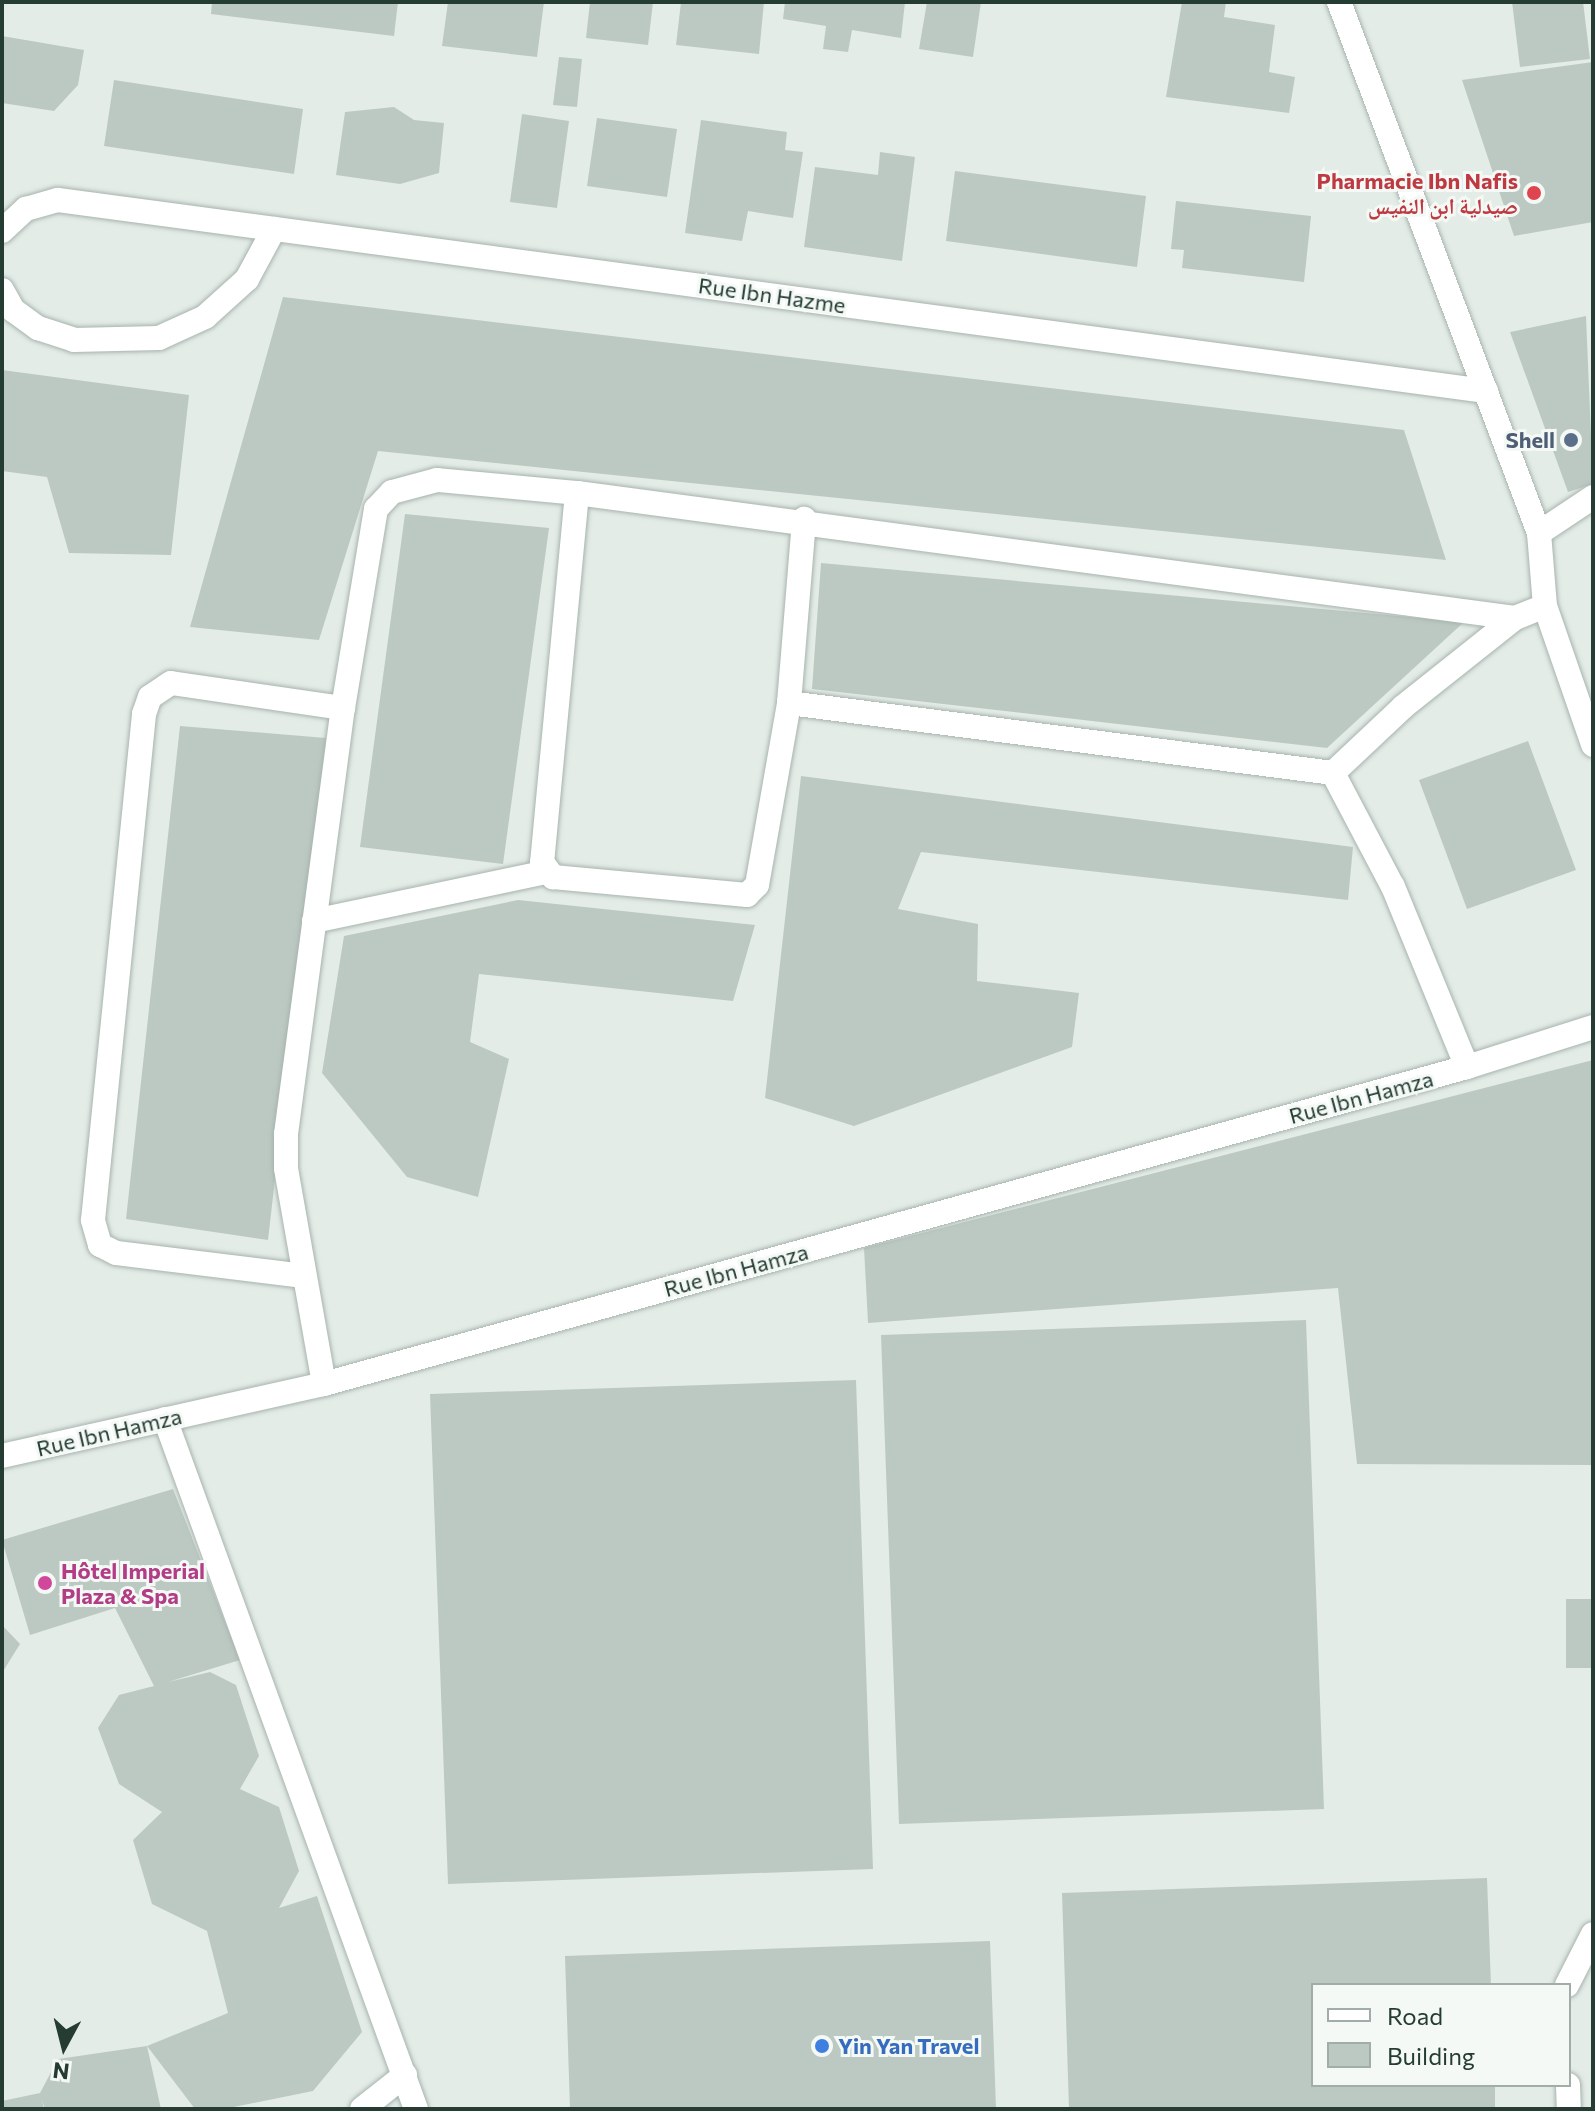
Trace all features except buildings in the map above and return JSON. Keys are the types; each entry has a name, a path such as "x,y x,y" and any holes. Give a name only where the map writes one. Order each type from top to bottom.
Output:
{"street":[{"path":"1339,2 1539,533 1545,606 1593,745"},
{"name":"Rue Ibn Hazme","path":"2,231 26,209 58,200 1486,391"},
{"path":"2,290 13,310 74,340 159,338 205,317 247,279 274,229"},
{"path":"324,1384 304,1276 286,1134 343,708 381,499 437,480 577,493 804,519 1515,618"},
{"path":"577,493 542,862 546,872 553,877 747,895 763,871 789,703 804,519"},
{"path":"1539,533 1593,497"},
{"path":"1333,773 1403,707 1515,618 1545,606"},
{"path":"304,1276 116,1253 100,1245 93,1220 144,714 150,697 171,683 343,708"},
{"path":"789,703 1333,773"},
{"path":"1333,773 1393,887 1467,1067"},
{"path":"314,921 546,872"},
{"name":"Rue Ibn Hamza","path":"2,1456 324,1384 1467,1067 1593,1027"},
{"path":"165,1419 416,2109"},
{"path":"1568,1983 1593,1934"},
{"path":"362,2109 405,2075"},
{"path":"1568,2087 1569,2109"}],"place":[{"name":"Pharmacie Ibn Nafis صيدلية ابن النفيس","path":"1534,193"},
{"name":"Shell","path":"1571,440"},
{"name":"Hôtel Imperial Plaza & Spa","path":"45,1583"},
{"name":"Yin Yan Travel","path":"822,2046"}]}
